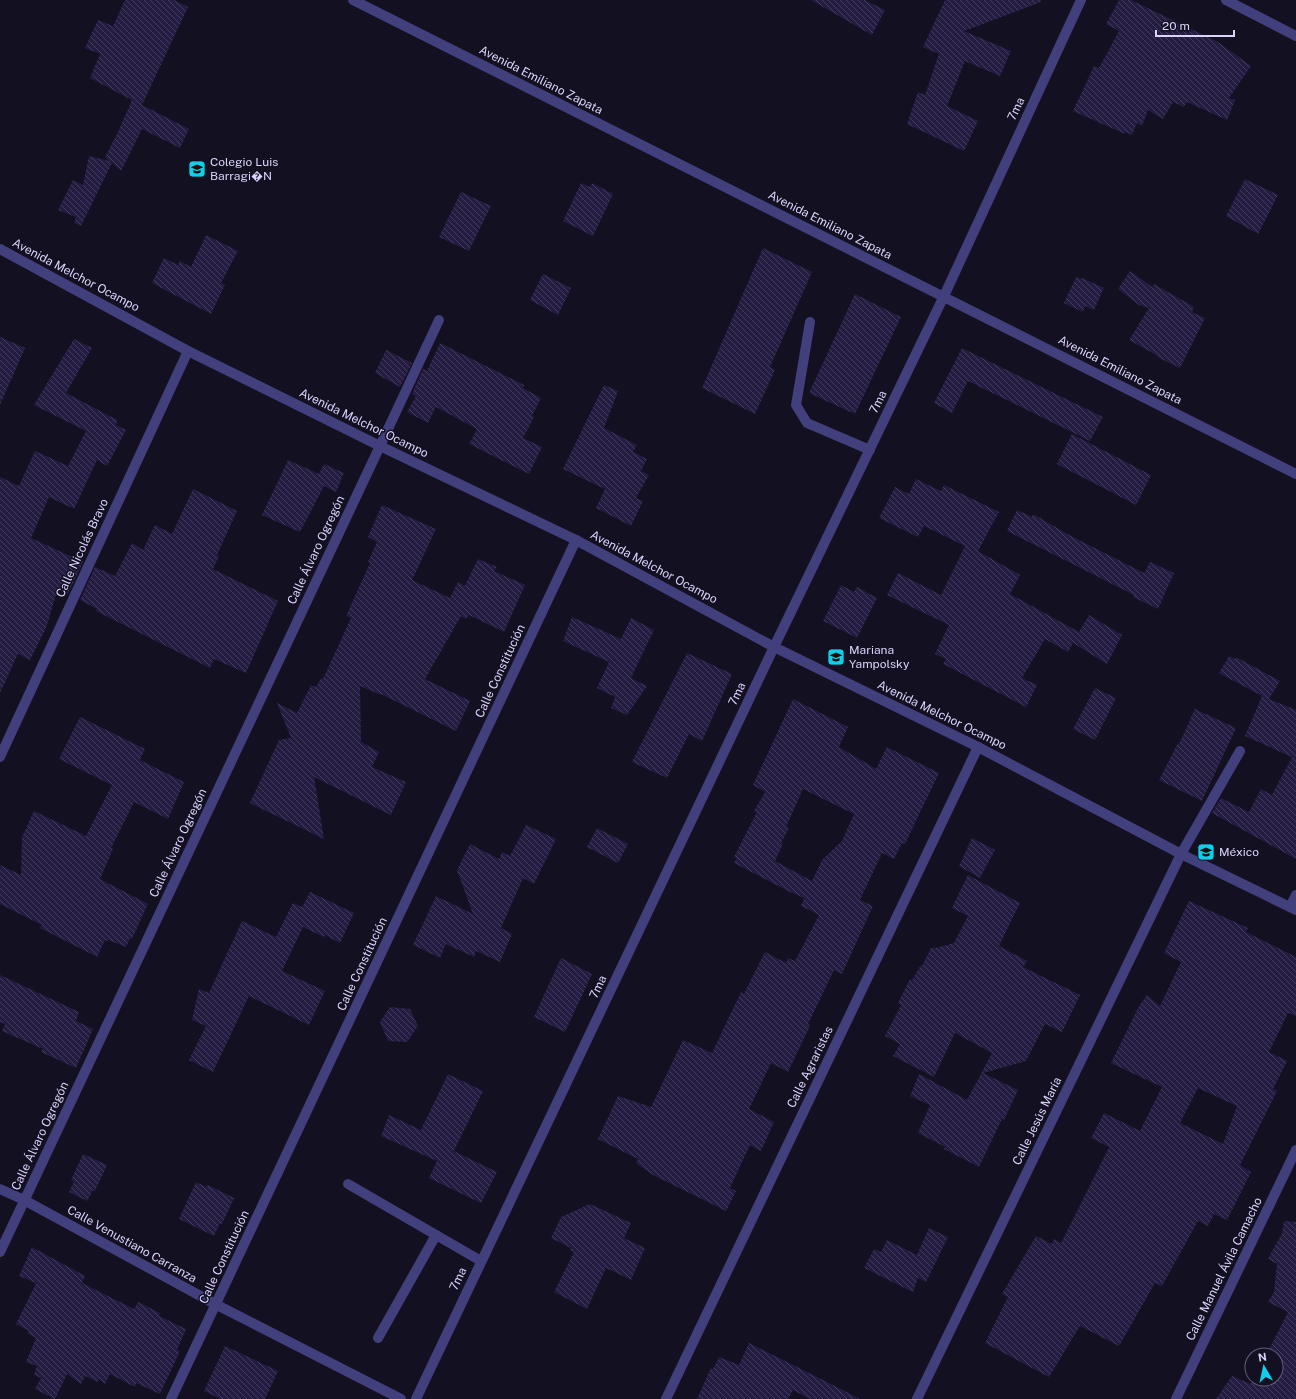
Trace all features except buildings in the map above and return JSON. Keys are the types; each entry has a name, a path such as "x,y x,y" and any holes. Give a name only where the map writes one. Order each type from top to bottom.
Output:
{"street":[{"name":"Avenida Emiliano Zapata","path":"353,0 1296,474"},
{"name":"7ma","path":"416,1399 774,647 944,296 1081,0"},
{"path":"1226,0 1296,36"},
{"name":"Avenida Melchor Ocampo","path":"0,250 188,350 380,446 576,540 774,647 978,747 1181,854 1293,908"},
{"name":"Calle Álvaro Ogregón","path":"0,1252 439,320"},
{"path":"810,322 796,405 807,423 870,450"},
{"name":"Calle Nicolás Bravo","path":"0,757 188,350"},
{"name":"Calle Constitución","path":"172,1399 576,540"},
{"name":"Calle Agraristas","path":"666,1399 978,747"},
{"name":"Calle Jesús María","path":"917,1399 1181,854 1240,751"},
{"path":"1293,908 1296,895"},
{"name":"Calle Manuel Ávila Camacho","path":"1176,1399 1296,1150"},
{"path":"348,1184 481,1261"},
{"name":"Calle Venustiano Carranza","path":"0,1189 24,1200 217,1305 401,1399"},
{"path":"378,1338 436,1235"}],"place":[{"name":"Colegio Luis Barragi�N","path":"197,169"},
{"name":"Mariana Yampolsky","path":"836,657"},
{"name":"México","path":"1206,852"}]}
